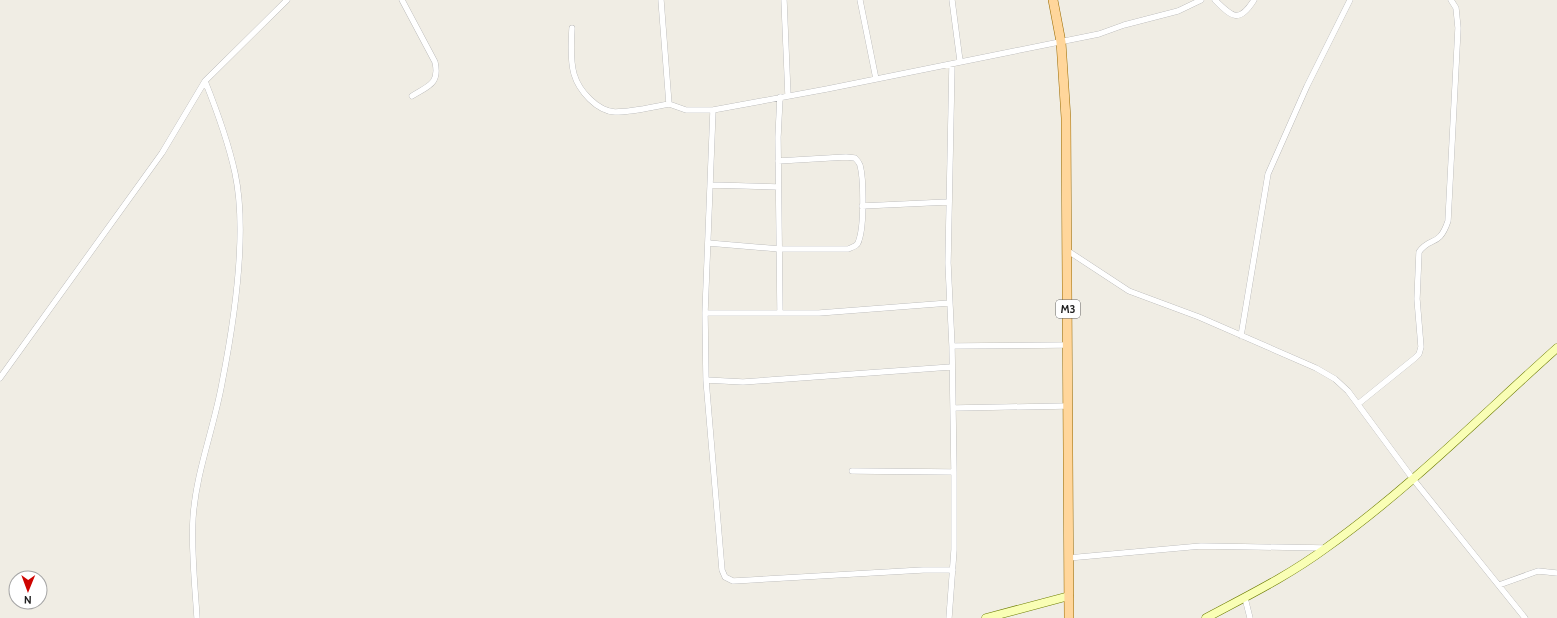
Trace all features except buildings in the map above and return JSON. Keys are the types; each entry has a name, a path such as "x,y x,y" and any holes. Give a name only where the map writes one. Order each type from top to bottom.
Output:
{"main road":[{"name":"M3","path":"1053,0 1061,42 1066,118 1068,251 1067,406 1069,618"}],"street":[{"path":"0,378 162,153 204,81 287,0"},
{"path":"402,0 432,56 438,72 434,82 412,96"},
{"path":"661,0 669,104"},
{"path":"784,0 788,96"},
{"path":"860,0 876,79"},
{"path":"952,0 960,62"},
{"path":"572,28 571,48 574,74 581,88 594,104 613,112 669,104 686,110 713,110 1061,42 1171,13 1200,0"},
{"path":"1215,0 1234,16 1242,15 1246,12 1254,0"},
{"path":"1241,336 1268,174 1307,86 1350,0"},
{"path":"1358,404 1415,358 1419,354 1421,347 1417,299 1419,252 1425,246 1438,240 1444,233 1448,221 1458,28 1456,8 1451,0"},
{"path":"949,618 953,570 954,472 954,408 949,303 948,202 952,64"},
{"path":"197,618 193,520 201,474 222,383 235,301 241,225 235,174 225,132 204,81"},
{"path":"780,97 778,161 780,313"},
{"path":"713,110 705,313 706,380 722,570 725,578 733,581 923,570 953,570"},
{"path":"708,243 780,249 848,249 855,246 859,240 862,206 860,163 855,158 816,158 778,161"},
{"path":"711,185 778,187"},
{"path":"862,206 948,202"},
{"path":"1068,251 1129,291 1199,317 1316,368 1336,379 1348,391 1414,478 1525,618"},
{"path":"705,313 851,311 949,303"},
{"path":"952,346 1067,345"},
{"path":"1206,618 1276,582 1326,548 1385,504 1557,348"},
{"path":"706,380 743,382 952,367"},
{"path":"954,408 1067,406"},
{"path":"852,471 954,472"},
{"path":"1068,558 1201,546 1326,548"},
{"path":"1499,585 1538,571 1557,573"},
{"path":"986,618 1069,596"},
{"path":"1245,598 1250,618"}]}
